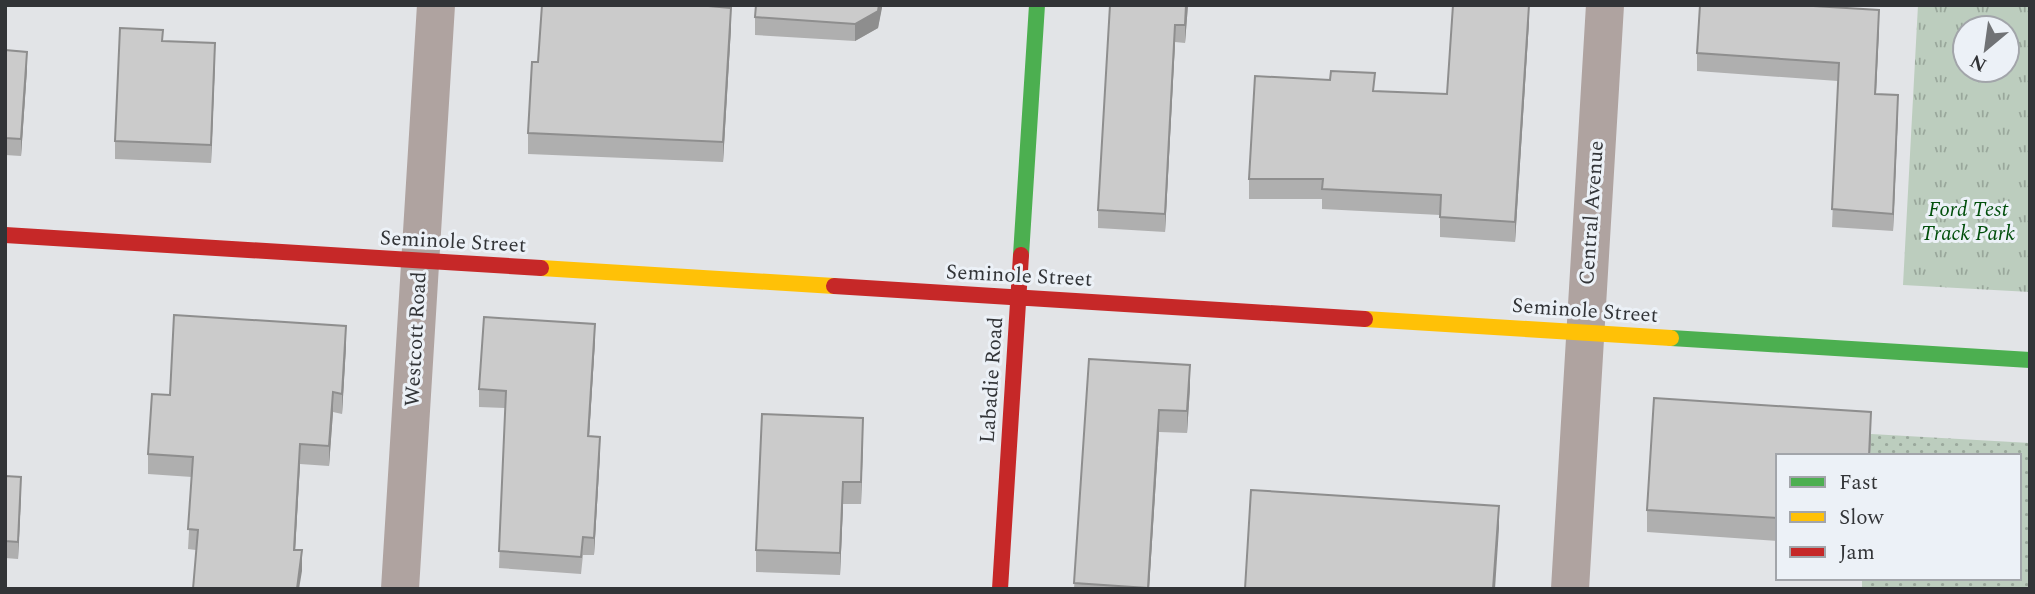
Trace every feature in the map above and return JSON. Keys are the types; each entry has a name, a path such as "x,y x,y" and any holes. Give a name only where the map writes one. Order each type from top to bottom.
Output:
{"street":[{"name":"Westcott Road","path":"400,589 436,5"},
{"name":"Labadie Road","path":"1000,589 1037,5"},
{"name":"Central Avenue","path":"1570,589 1605,5"},
{"name":"Seminole Street","path":"5,236 2030,360"}],"green space":[{"name":"Ford Test Track Park","path":"1918,5 2030,5 2030,292 1903,285"},
{"path":"1871,434 2030,443 2030,589 1862,589 1862,580 2021,580 2021,454 1870,454"}],"building":[{"path":"542,5 697,5 731,8 723,142 528,133 532,62 538,62"},
{"path":"756,5 879,5 878,11 855,24 755,17"},
{"path":"1110,5 1186,5 1185,25 1175,25 1165,214 1098,210"},
{"path":"1453,5 1529,5 1515,222 1440,217 1441,195 1322,189 1323,179 1249,179 1255,76 1330,80 1331,71 1375,73 1373,91 1447,94"},
{"path":"1700,5 1797,5 1879,10 1875,94 1898,95 1893,214 1832,209 1839,63 1697,53"},
{"path":"120,28 163,30 162,41 215,43 211,145 115,141"},
{"path":"5,50 27,52 21,139 5,138"},
{"path":"174,315 346,326 342,394 333,392 329,446 300,444 294,550 302,550 297,589 193,589 198,530 188,529 193,457 148,454 152,394 170,395"},
{"path":"484,317 595,324 588,436 600,437 594,538 583,537 581,557 499,551 506,391 479,389"},
{"path":"1089,359 1190,365 1187,411 1159,410 1148,588 1074,583"},
{"path":"1654,398 1871,412 1869,454 1776,454 1776,518 1647,510"},
{"path":"762,414 863,418 861,482 843,482 840,553 756,550"},
{"path":"5,476 21,477 18,542 5,541"},
{"path":"1251,490 1499,506 1493,589 1245,589"}],"traffic: fast":[{"path":"1021,255 1037,5"},
{"path":"1671,338 2030,360"}],"traffic: slow":[{"path":"541,268 834,286"},
{"path":"1365,319 1671,338"}],"traffic: jam":[{"path":"5,235 541,268"},
{"path":"1000,589 1021,255"},
{"path":"834,286 1365,319"}]}
